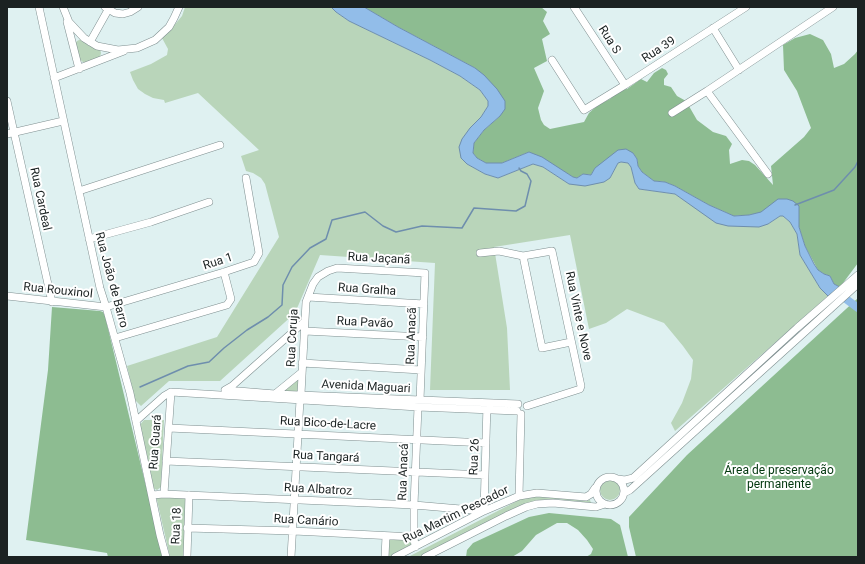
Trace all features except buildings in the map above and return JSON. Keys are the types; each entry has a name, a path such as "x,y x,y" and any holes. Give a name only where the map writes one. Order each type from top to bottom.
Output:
{"street":[{"name":"Rua João de Barro","path":"39,7 100,288 130,393 166,557"},
{"path":"62,7 73,28 87,40"},
{"path":"87,40 107,9 115,13 123,14 138,7"},
{"path":"54,78 146,44 162,34 174,18 179,7"},
{"name":"Rua S","path":"574,7 625,85"},
{"name":"Rua 39","path":"552,60 584,110 746,7"},
{"path":"672,113 833,7"},
{"path":"66,16 79,68"},
{"path":"713,28 739,70"},
{"path":"73,42 81,36 103,50 103,60"},
{"path":"97,46 118,50 128,50"},
{"path":"707,90 768,174"},
{"name":"Rua Cardeal","path":"7,101 11,133 52,302"},
{"path":"11,133 63,120"},
{"path":"79,191 220,145"},
{"name":"Rua 1","path":"106,307 254,262 259,253 246,178"},
{"path":"89,239 151,222 209,202"},
{"path":"480,253 499,251 523,256 542,348 571,342"},
{"name":"Rua Vinte e Nove","path":"523,256 552,251 582,386 580,389 527,406"},
{"name":"Rua Jaçanã","path":"313,284 318,277 337,268 425,273"},
{"path":"115,338 227,305 231,299 224,272"},
{"name":"Rua Anacã","path":"419,404 425,273"},
{"path":"618,479 626,480 633,478 797,328 854,285 858,275"},
{"name":"Rua Coruja","path":"291,557 294,531 296,466 305,331 304,322 306,302 313,284"},
{"name":"Rua Rouxinol","path":"7,296 106,307"},
{"name":"Rua Gralha","path":"308,297 424,304"},
{"path":"618,479 623,486 624,493 630,490 829,305"},
{"path":"229,392 304,322"},
{"name":"Rua Pavão","path":"305,331 423,337"},
{"path":"302,363 421,370"},
{"path":"276,394 302,372"},
{"path":"136,421 164,396 171,392"},
{"name":"Avenida Maguari","path":"171,392 215,396 229,392 276,394 301,397"},
{"name":"Rua Guará","path":"164,494 171,392"},
{"name":"Avenida Maguari","path":"229,392 519,410 523,403 527,406"},
{"name":"Rua Anacá","path":"414,537 416,440 419,404"},
{"name":"Rua 26","path":"484,511 487,407"},
{"path":"519,410 519,496"},
{"name":"Rua Bico-de-Lacre","path":"169,428 486,443"},
{"name":"Rua Tangará","path":"166,461 485,475"},
{"name":"Rua Martim Pescador","path":"395,557 484,511 519,496 537,493 586,497 591,494 602,478 611,476 618,479"},
{"path":"595,488 597,498 604,504"},
{"name":"Rua Martim Pescador","path":"425,557 495,521 531,505 553,503 596,507 604,504 614,504 619,502 624,493"},
{"name":"Rua Albatroz","path":"152,494 414,505 484,511"},
{"name":"Rua 18","path":"187,557 189,495"},
{"name":"Rua Canário","path":"187,528 294,531 414,537"},
{"path":"385,557 386,536"},
{"path":"414,537 415,547"}],"green space":[{"path":"185,7 331,7 349,21 430,60 460,76 480,90 488,101 488,106 481,117 470,128 461,158 467,164 485,174 498,178 533,164 543,167 569,184 610,178 618,163 629,163 635,183 639,189 675,194 690,204 768,224 780,216 783,216 790,222 797,234 800,255 820,288 828,296 675,431 671,423 682,403 691,379 693,360 664,323 627,309 606,323 589,329 570,235 494,247 507,328 510,390 430,390 435,263 320,255 295,313 220,381 169,381 141,406 135,400 127,366 217,337 279,237 265,184 261,178 246,171 241,156 259,150 198,93 165,103 164,100 153,98 138,89 133,80 130,72 151,64 167,55 168,49 162,38 182,16"},
{"path":"364,7 541,7 547,12 543,21 550,34 542,39 547,61 534,68 544,91 538,108 544,125 550,129 584,122 589,113 598,105 610,99 620,90 627,89 641,79 647,82 654,73 662,68 666,70 668,74 664,79 664,85 671,87 677,96 686,101 697,120 713,132 726,136 732,144 729,150 730,164 742,160 749,161 755,165 773,185 771,166 804,137 811,128 797,91 784,70 783,45 795,38 810,34 823,40 831,54 834,68 844,64 858,50 858,263 840,287 834,284 830,276 818,270 805,246 799,227 799,206 749,215 734,216 709,205 675,186 665,182 654,181 642,172 633,153 595,168 591,175 583,174 577,178 529,152 502,163 486,163 477,158 473,153 474,143 484,130 500,116 475,68"},
{"path":"81,39 100,49 100,57 87,62 83,62 79,59 75,44"},
{"name":"Área de preservação permanente","path":"858,298 858,557 636,557 629,527 629,517 687,455"},
{"path":"52,307 100,311 103,312 105,316 163,557 108,557 107,553 26,540 48,370"},
{"path":"300,376 299,393 279,393"},
{"path":"144,420 164,420 161,487 157,490 153,488 139,426"},
{"path":"610,480 617,483 620,490 617,497 610,500 603,497 600,490 603,483"},
{"path":"156,496 185,497 187,499 184,557 170,557"},
{"path":"532,496 551,496 584,501 590,500 591,503 555,499 541,500 530,503 421,557 408,557 523,498"},
{"path":"549,513 611,519 620,525 628,557 586,557 591,554 593,549 587,540 578,530 567,523 557,523 536,535 522,551 512,557 466,557 467,550 473,543 529,517"},
{"path":"388,538 412,540 412,545 391,557 388,557"}],"water":[{"path":"331,7 364,7 475,68 484,75 497,89 505,101 505,109 500,116 484,130 474,143 473,153 477,158 486,163 502,163 529,152 542,157 573,177 577,178 583,174 591,175 595,168 618,150 626,149 633,153 642,172 654,181 665,182 675,186 709,205 734,216 749,215 761,212 778,199 793,201 799,206 799,227 805,246 814,264 818,270 830,276 834,284 840,287 828,296 820,288 800,255 797,234 790,222 783,216 780,216 768,224 759,227 728,226 716,223 675,194 639,189 635,183 631,167 628,163 618,163 610,178 604,182 585,186 569,184 543,167 533,164 498,178 485,174 467,164 461,158 459,147 462,139 481,117 488,106 488,101 480,90 460,76 430,60 349,21"}],"waterway":[{"path":"795,205 834,190 855,167 858,161"},
{"path":"140,387 188,366 209,362 247,330 268,317 282,305 283,285 292,267 310,248 326,239 332,220 365,212 383,226 396,232 422,226 462,228 474,208 516,211 525,206 531,181 527,174 519,168"},
{"path":"838,293 858,308"}]}
